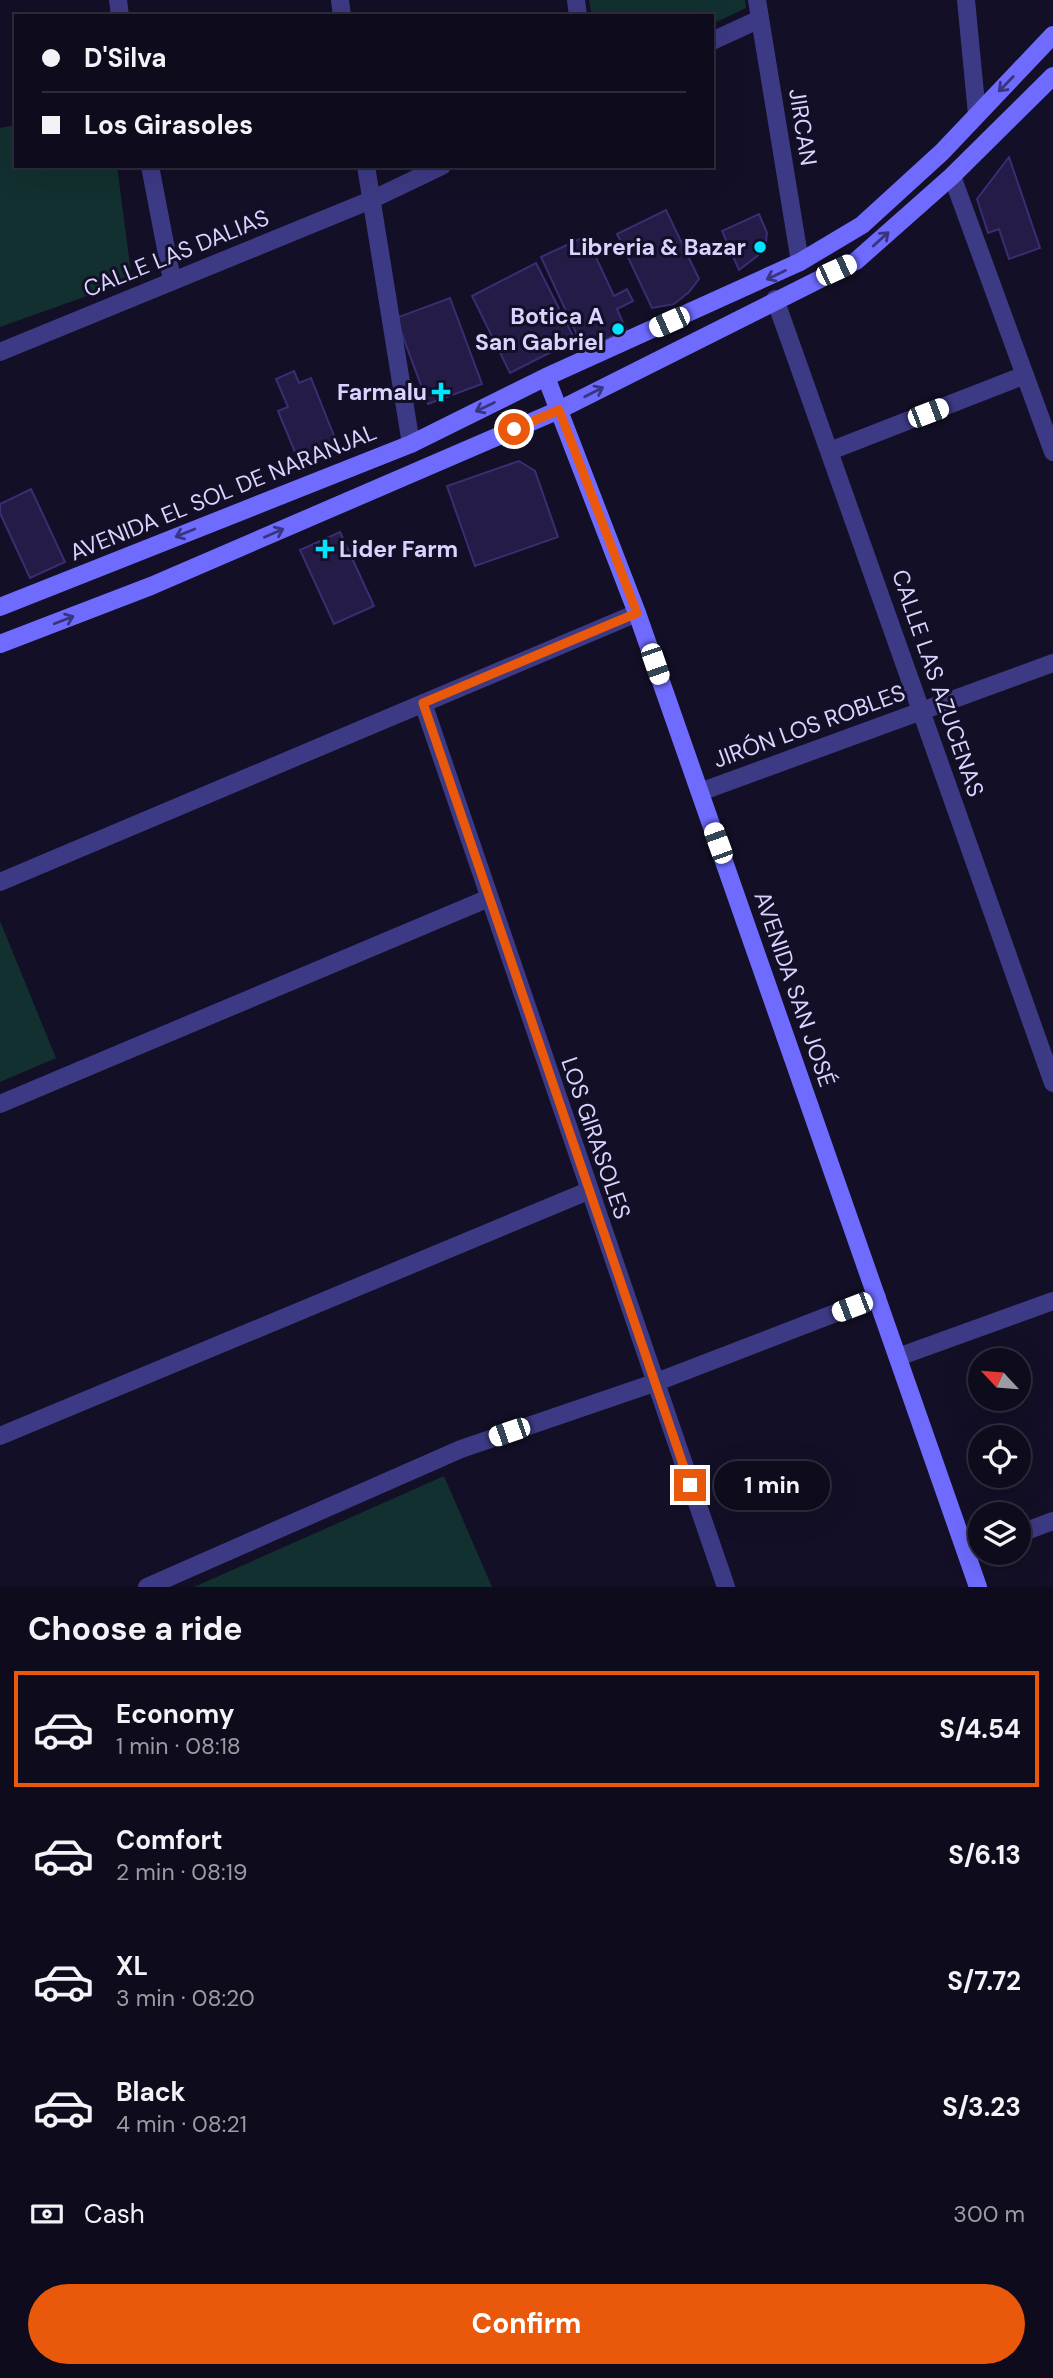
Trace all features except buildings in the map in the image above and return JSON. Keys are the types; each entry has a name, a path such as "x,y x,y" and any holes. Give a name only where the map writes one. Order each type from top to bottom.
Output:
{"street":[{"name":"JIRCAN","path":"757,0 800,262"},
{"path":"966,0 977,114"},
{"path":"714,40 760,19"},
{"name":"AVENIDA EL SOL DE NARANJAL","path":"0,607 411,444 546,377 800,262 862,225 942,152 1053,35"},
{"path":"0,644 151,586 559,410 775,299 856,261 952,176 1053,76"},
{"path":"150,168 172,280"},
{"path":"366,168 411,444"},
{"name":"CALLE LAS DALIAS","path":"0,352 371,200 438,168"},
{"path":"952,176 1053,452"},
{"name":"CALLE LAS AZUCENAS","path":"775,299 1053,1083"},
{"path":"830,451 1025,375"},
{"name":"AVENIDA SAN JOSÉ","path":"546,377 637,613 898,1357 968,1537"},
{"path":"0,882 637,613"},
{"name":"JIRÓN LOS ROBLES","path":"700,792 1053,663"},
{"name":"LOS GIRASOLES","path":"423,703 588,1191 726,1587"},
{"path":"0,1104 489,898"},
{"path":"0,1436 588,1191"},
{"path":"147,1587 461,1449 654,1383 877,1297"},
{"path":"898,1357 1053,1301"},
{"path":"1031,1529 1053,1521"},
{"name":"AVENIDA SAN JOSÉ","path":"975,1565 978,1587"}],"green space":[{"path":"589,0 745,0 746,8 714,23 714,14 592,14"},
{"path":"14,125 14,168 117,168 132,280 0,327 0,128"},
{"path":"0,921 56,1058 0,1082"},
{"path":"444,1476 492,1587 194,1587"}],"place":[{"name":"Libreria & Bazar","path":"760,247"},
{"name":"Botica A San Gabriel","path":"618,329"},
{"name":"Farmalu","path":"441,392"},
{"name":"Lider Farm","path":"325,549"}],"route":[{"path":"514,429 559,410 637,613 423,703 690,1485"}]}
